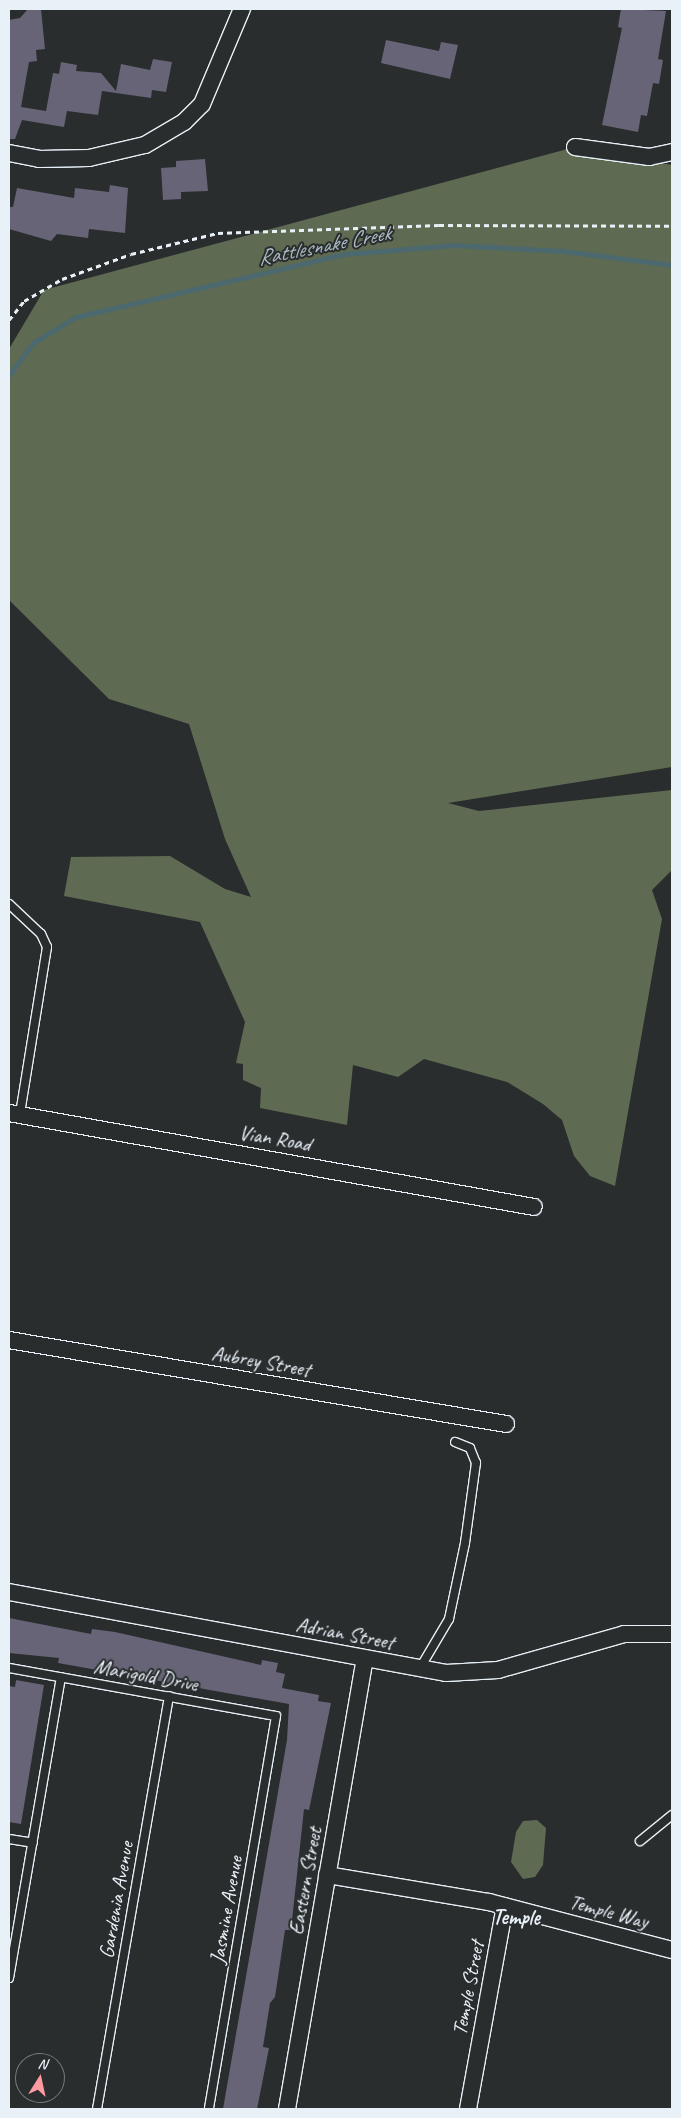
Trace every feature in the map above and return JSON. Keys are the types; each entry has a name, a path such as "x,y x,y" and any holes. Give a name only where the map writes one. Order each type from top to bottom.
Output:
{"street":[{"path":"9,153 39,159 90,158 145,145 184,122 202,104 242,9"},
{"path":"575,147 649,157 672,152"},
{"name":"Vian Road","path":"14,1113 534,1207"},
{"name":"Aubrey Street","path":"9,1340 506,1424"},
{"name":"Adrian Street","path":"9,1592 446,1673 498,1670 624,1634 672,1634"},
{"name":"Eastern Street","path":"287,2109 365,1659"},
{"path":"327,1875 505,1906"},
{"name":"Temple Way","path":"505,1906 672,1950"},
{"name":"Temple Street","path":"468,2109 505,1906"}],"lane":[{"path":"9,904 42,934 47,947 14,1113"},
{"path":"420,1668 449,1619 466,1543 476,1463 470,1448 455,1442"},
{"name":"Marigold Drive","path":"9,1668 276,1716"},
{"path":"9,1978 61,1677"},
{"name":"Gardenia Avenue","path":"97,2109 169,1696"},
{"name":"Jasmine Avenue","path":"210,2109 276,1716"},
{"path":"640,1841 672,1815"},
{"path":"9,1839 33,1844"}],"path":[{"path":"9,320 24,301 62,280 131,254 218,233 439,225 672,226"}],"green space":[{"path":"575,147 672,165 672,767 448,803 479,811 672,790 672,870 652,890 662,919 615,1186 590,1176 574,1156 562,1120 543,1104 507,1082 424,1059 398,1077 353,1065 347,1125 260,1108 261,1088 243,1080 243,1064 236,1063 245,1022 200,922 64,896 71,857 170,856 225,889 251,897 225,839 189,724 109,699 9,600 9,349 44,290"},
{"path":"537,1820 546,1828 543,1865 535,1877 523,1879 511,1862 516,1832 523,1821"}],"building":[{"path":"28,9 41,9 45,49 36,50 37,61 29,62 21,107 46,111 53,73 59,74 61,62 77,65 76,71 101,73 116,91 121,64 150,70 153,59 172,62 166,92 152,90 151,98 102,91 98,115 67,111 64,127 22,120 15,139 9,139 9,20 20,18"},
{"path":"621,9 666,11 658,59 663,60 659,84 653,83 647,116 641,115 638,132 602,125 622,28 618,27"},
{"path":"386,40 439,51 441,42 458,45 450,79 381,63"},
{"path":"205,159 208,191 181,192 181,199 163,200 161,168 176,167 176,161"},
{"path":"110,185 128,188 125,233 89,229 88,238 57,234 51,241 9,229 9,207 13,207 17,188 74,198 75,188 109,192"},
{"path":"9,1618 91,1634 92,1629 115,1632 261,1665 262,1660 278,1663 276,1672 285,1674 282,1688 319,1695 318,1701 331,1703 309,1810 304,1809 291,1930 285,1930 275,1997 270,2003 263,2047 269,2048 257,2109 223,2109 287,1740 289,1704 58,1663 59,1658 9,1653"},
{"path":"16,1680 44,1685 21,1824 9,1822 9,1686 15,1687"}],"waterway":[{"name":"Rattlesnake Creek","path":"9,375 33,343 76,317 345,254 455,245 563,251 672,265"}],"district":[{"name":"Temple","path":"516,1918"}]}
